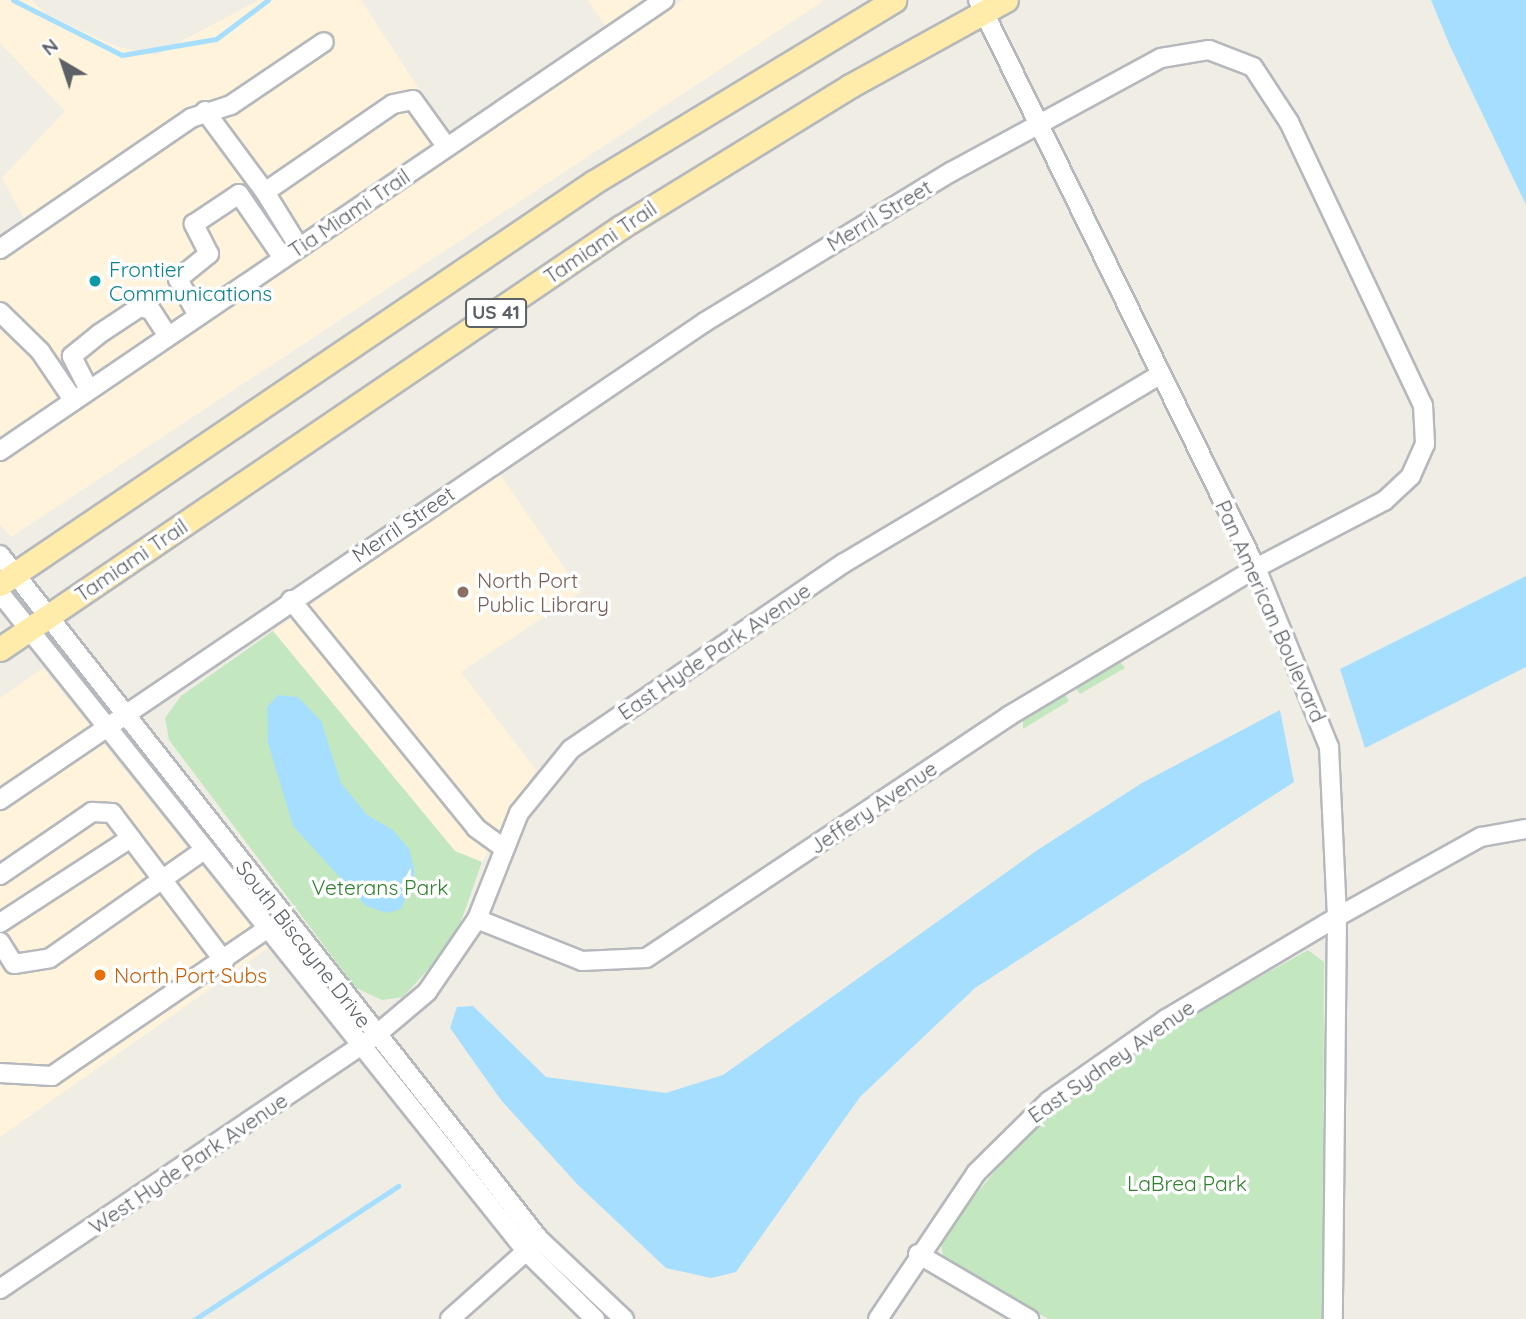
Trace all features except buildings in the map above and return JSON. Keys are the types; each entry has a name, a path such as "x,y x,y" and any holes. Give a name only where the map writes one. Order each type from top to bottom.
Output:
{"main road":[{"name":"US 41","path":"8,579 583,190 894,0"},
{"name":"Tamiami Trail","path":"0,649 621,227 981,6 1006,0"}],"street":[{"name":"Tia Miami Trail","path":"0,451 664,0"},
{"name":"Pan American Boulevard","path":"981,6 1041,120 1256,568 1329,747 1336,917 1333,1319"},
{"path":"0,249 205,111 232,105 324,42"},
{"name":"Merril Street","path":"0,800 291,600 705,322 1041,120 1161,58 1209,50 1253,67 1289,121 1423,405 1425,444 1411,476 1391,495 1256,568"},
{"path":"266,196 393,104 413,100 446,146"},
{"path":"205,111 299,247"},
{"path":"198,316 178,279 209,254 194,224 239,194 283,258"},
{"path":"82,396 72,356 99,334 140,307 151,310 168,336"},
{"path":"0,312 82,396"},
{"name":"East Hyde Park Avenue","path":"376,1035 427,992 477,919 502,847 544,777 589,736 866,550 1161,374"},
{"name":"South Biscayne Drive","path":"0,555 8,579 50,615 124,714 376,1035 540,1239 624,1319"},
{"name":"Jeffery Avenue","path":"477,919 582,961 646,958 1005,719 1256,568"},
{"name":"South Biscayne Drive","path":"0,593 526,1251 595,1319"},
{"path":"291,600 475,828 502,847"},
{"path":"0,875 92,813 112,813 224,961"},
{"name":"East Sydney Avenue","path":"878,1319 919,1254 997,1147 1049,1101 1166,1019 1336,917 1481,837 1526,829"},
{"path":"0,923 131,838"},
{"path":"0,943 7,965 50,958 204,850"},
{"path":"0,1073 52,1076 224,961 267,929"},
{"name":"West Hyde Park Avenue","path":"0,1289 376,1035"},
{"path":"450,1319 540,1239"},
{"path":"919,1254 1029,1319"}],"shaded area":[{"path":"0,0 31,0 46,14 115,46 156,55 259,0 361,0 447,132 0,438 0,250 30,229 2,178 65,111 0,43"},
{"path":"588,0 644,0 605,26"},
{"path":"683,0 825,0 11,537 0,524 0,463"},
{"path":"499,473 581,592 461,672 536,770 482,862 455,851 273,631"},
{"path":"43,668 89,725 0,787 0,698"},
{"path":"102,742 268,948 0,1137 0,813"}],"green space":[{"name":"Veterans Park","path":"273,631 455,851 482,862 454,941 403,997 382,1000 356,988 169,740 165,718 181,696"},
{"path":"1117,658 1125,668 1080,694 1075,687"},
{"path":"1064,693 1069,701 1023,729 1023,715"},
{"name":"LaBrea Park","path":"1308,950 1324,962 1323,1319 1048,1319 943,1256 940,1238 1027,1132 1195,1013"}],"water":[{"path":"1431,0 1526,0 1526,205 1450,46"},
{"path":"1526,576 1526,667 1365,748 1340,669"},
{"path":"278,695 298,697 321,721 341,783 367,815 393,830 409,849 415,873 401,909 387,913 366,906 293,826 268,743 267,707"},
{"path":"1280,710 1294,782 975,988 860,1097 736,1272 711,1278 666,1268 577,1184 501,1100 450,1028 457,1007 473,1006 546,1077 666,1093 723,1075 1039,849 1142,783"}],"waterway":[{"path":"13,0 122,55 216,39 268,0"},
{"path":"195,1319 398,1186"}],"place":[{"name":"Frontier Communications","path":"95,281"},
{"name":"North Port Public Library","path":"463,592"},
{"name":"North Port Subs","path":"100,975"}]}
